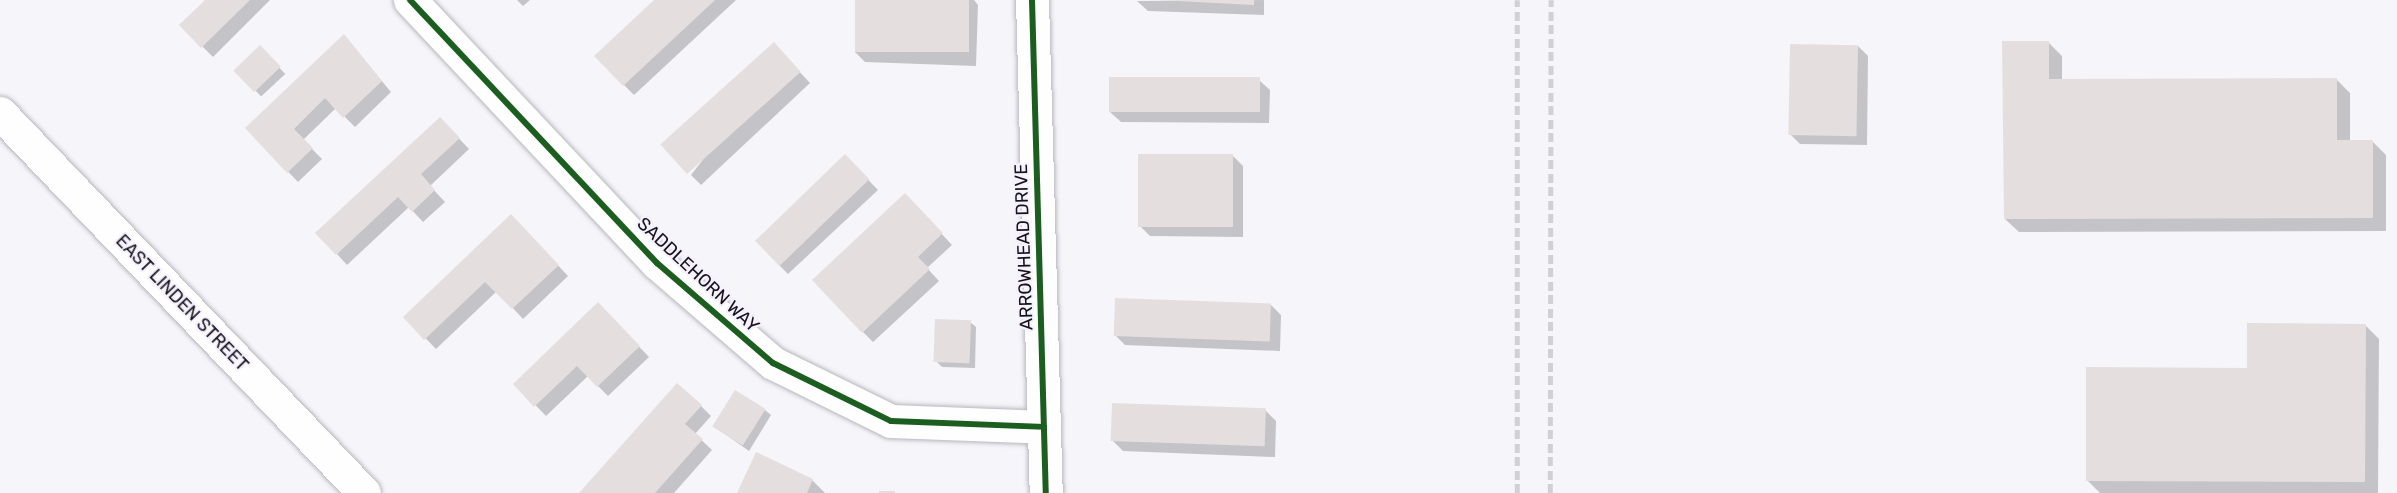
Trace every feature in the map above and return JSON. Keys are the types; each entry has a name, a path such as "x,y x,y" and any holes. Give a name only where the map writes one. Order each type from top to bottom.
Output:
{"street":[{"name":"SADDLEHORN WAY","path":"410,0 657,263 773,363 891,421 1044,427"},
{"name":"ARROWHEAD DRIVE","path":"1032,0 1046,493"},
{"name":"EAST LINDEN STREET","path":"0,113 364,493"}],"building":[{"path":"205,0 250,0 201,48 179,25"},
{"path":"654,0 715,0 623,86 594,56"},
{"path":"855,0 969,0 969,52 855,52"},
{"path":"1158,0 1254,0 1254,5"},
{"path":"344,34 382,81 343,118 325,98 294,129 313,148 287,173 245,128"},
{"path":"2002,41 2049,41 2049,79 2337,78 2337,140 2373,140 2373,218 2004,219"},
{"path":"774,42 801,72 687,174 660,144"},
{"path":"1790,44 1858,45 1856,136 1788,135"},
{"path":"260,45 281,67 254,92 233,71"},
{"path":"1109,77 1260,77 1260,112 1109,112"},
{"path":"440,117 460,138 421,174 435,190 412,212 398,197 336,255 315,233"},
{"path":"845,154 869,179 779,266 755,241"},
{"path":"1138,154 1233,154 1233,227 1138,227"},
{"path":"905,193 943,233 918,257 930,269 862,333 812,280"},
{"path":"511,214 559,265 512,309 485,282 424,340 403,317"},
{"path":"1115,298 1271,303 1270,341 1114,336"},
{"path":"598,302 640,346 597,387 577,366 534,407 513,384"},
{"path":"935,319 971,320 969,363 933,362"},
{"path":"2247,323 2366,324 2365,482 2086,481 2086,367 2247,368"},
{"path":"677,383 702,405 685,424 703,439 655,493 579,493"},
{"path":"735,390 766,409 743,446 712,426"},
{"path":"1112,403 1266,408 1265,446 1111,441"},
{"path":"756,452 813,479 807,493 737,493"},
{"path":"879,491 895,491 895,493 879,493"}],"railway":[{"path":"1517,0 1517,493"},
{"path":"1550,493 1551,0"}],"cycle path":[{"path":"410,0 657,263 773,363 891,421 1044,427"},
{"path":"1032,0 1046,493"}]}
